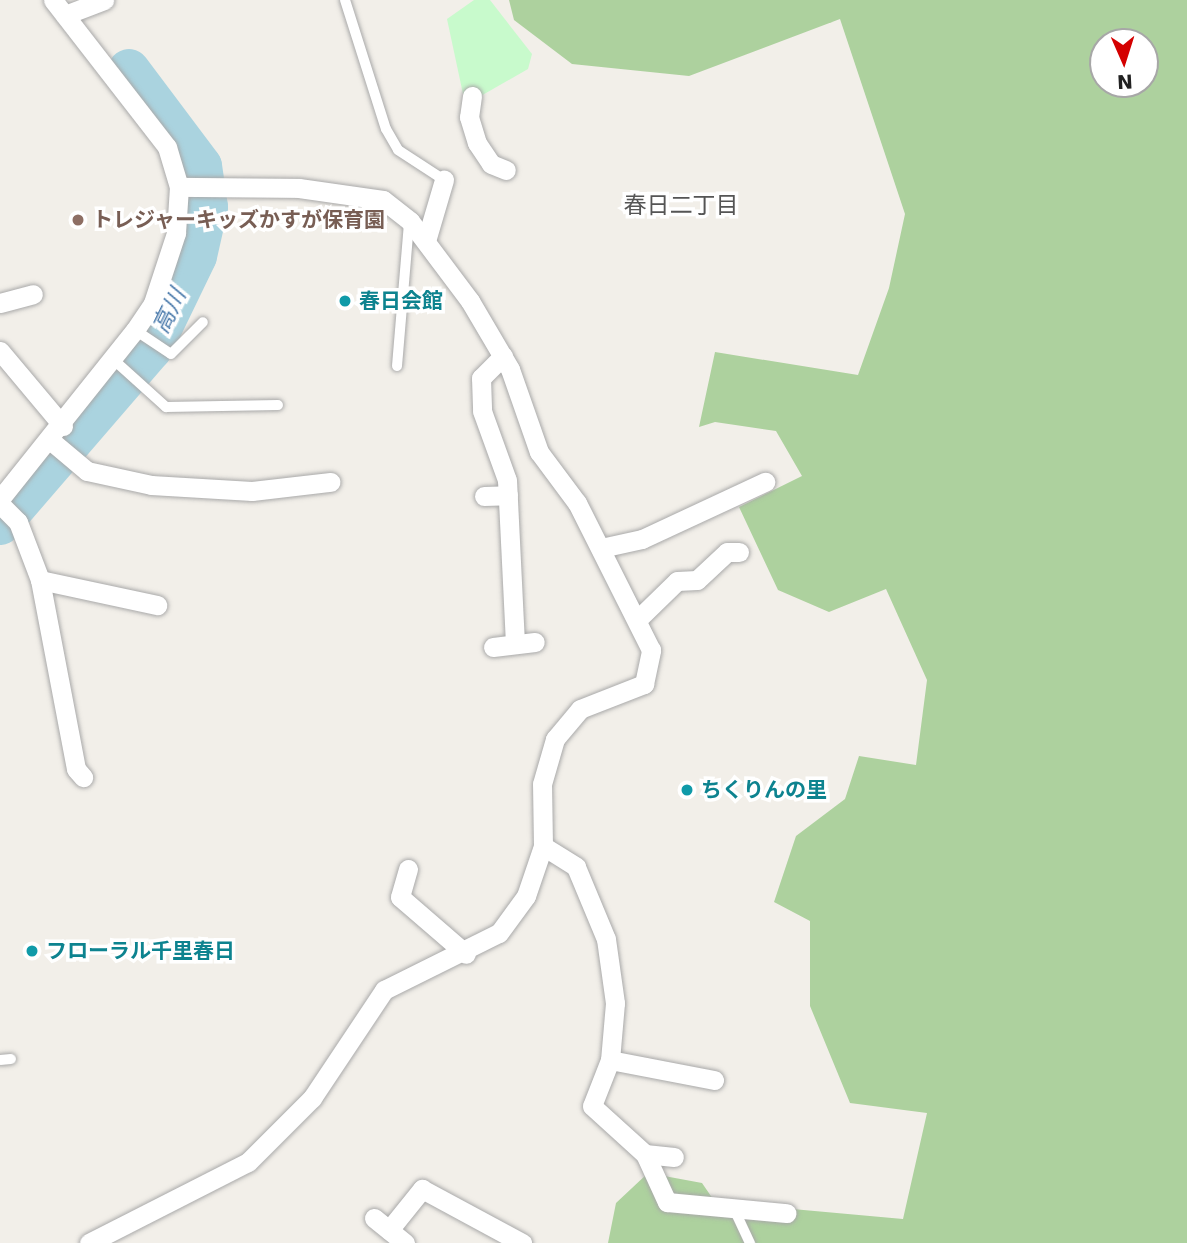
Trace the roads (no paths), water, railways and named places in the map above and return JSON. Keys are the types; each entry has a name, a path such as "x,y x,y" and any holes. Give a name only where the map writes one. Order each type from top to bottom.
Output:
{"street":[{"path":"83,777 76,769 40,580 18,522 1,504 119,364 140,333 176,233 184,187 155,128 59,8 104,0"},
{"path":"472,96 469,117 477,143 491,164 506,170"},
{"path":"426,242 444,180"},
{"path":"89,1243 248,1162 312,1098 384,990 466,954 499,933 526,896 543,846 542,784 555,739 580,709 644,684 651,650 639,618 601,548 539,452 503,356 410,221 383,200 229,187 184,187"},
{"path":"0,303 33,294"},
{"path":"0,351 56,437 72,459 87,471 151,485 252,491 330,482"},
{"path":"503,356 481,379 482,411 508,495 515,643"},
{"path":"601,548 642,539 765,482"},
{"path":"484,496 508,495"},
{"path":"639,618 677,581 696,580 727,552 739,552"},
{"path":"40,580 157,605"},
{"path":"493,647 535,642"},
{"path":"543,846 576,867 606,939 615,1003 611,1060 592,1107 645,1154 667,1202 786,1213"},
{"path":"408,869 400,897 466,954"},
{"path":"611,1060 714,1080"},
{"path":"645,1154 674,1157"},
{"path":"405,1243 382,1224 422,1189 522,1243"}],"lane":[{"path":"345,0 386,129 398,150 444,180"},
{"path":"397,366 410,221"},
{"path":"140,333 171,354 203,321"},
{"path":"119,364 166,407 278,405"},
{"path":"734,1208 750,1243"}],"waterway":[{"name":"高川","path":"0,524 151,349 196,256 207,207 201,166 129,70"}],"place":[{"name":"トレジャーキッズかすが保育園","path":"78,220"},
{"name":"春日会館","path":"345,301"},
{"name":"ちくりんの里","path":"687,790"},
{"name":"フローラル千里春日","path":"32,951"}],"district":[{"name":"春日二丁目","path":"681,205"}]}
